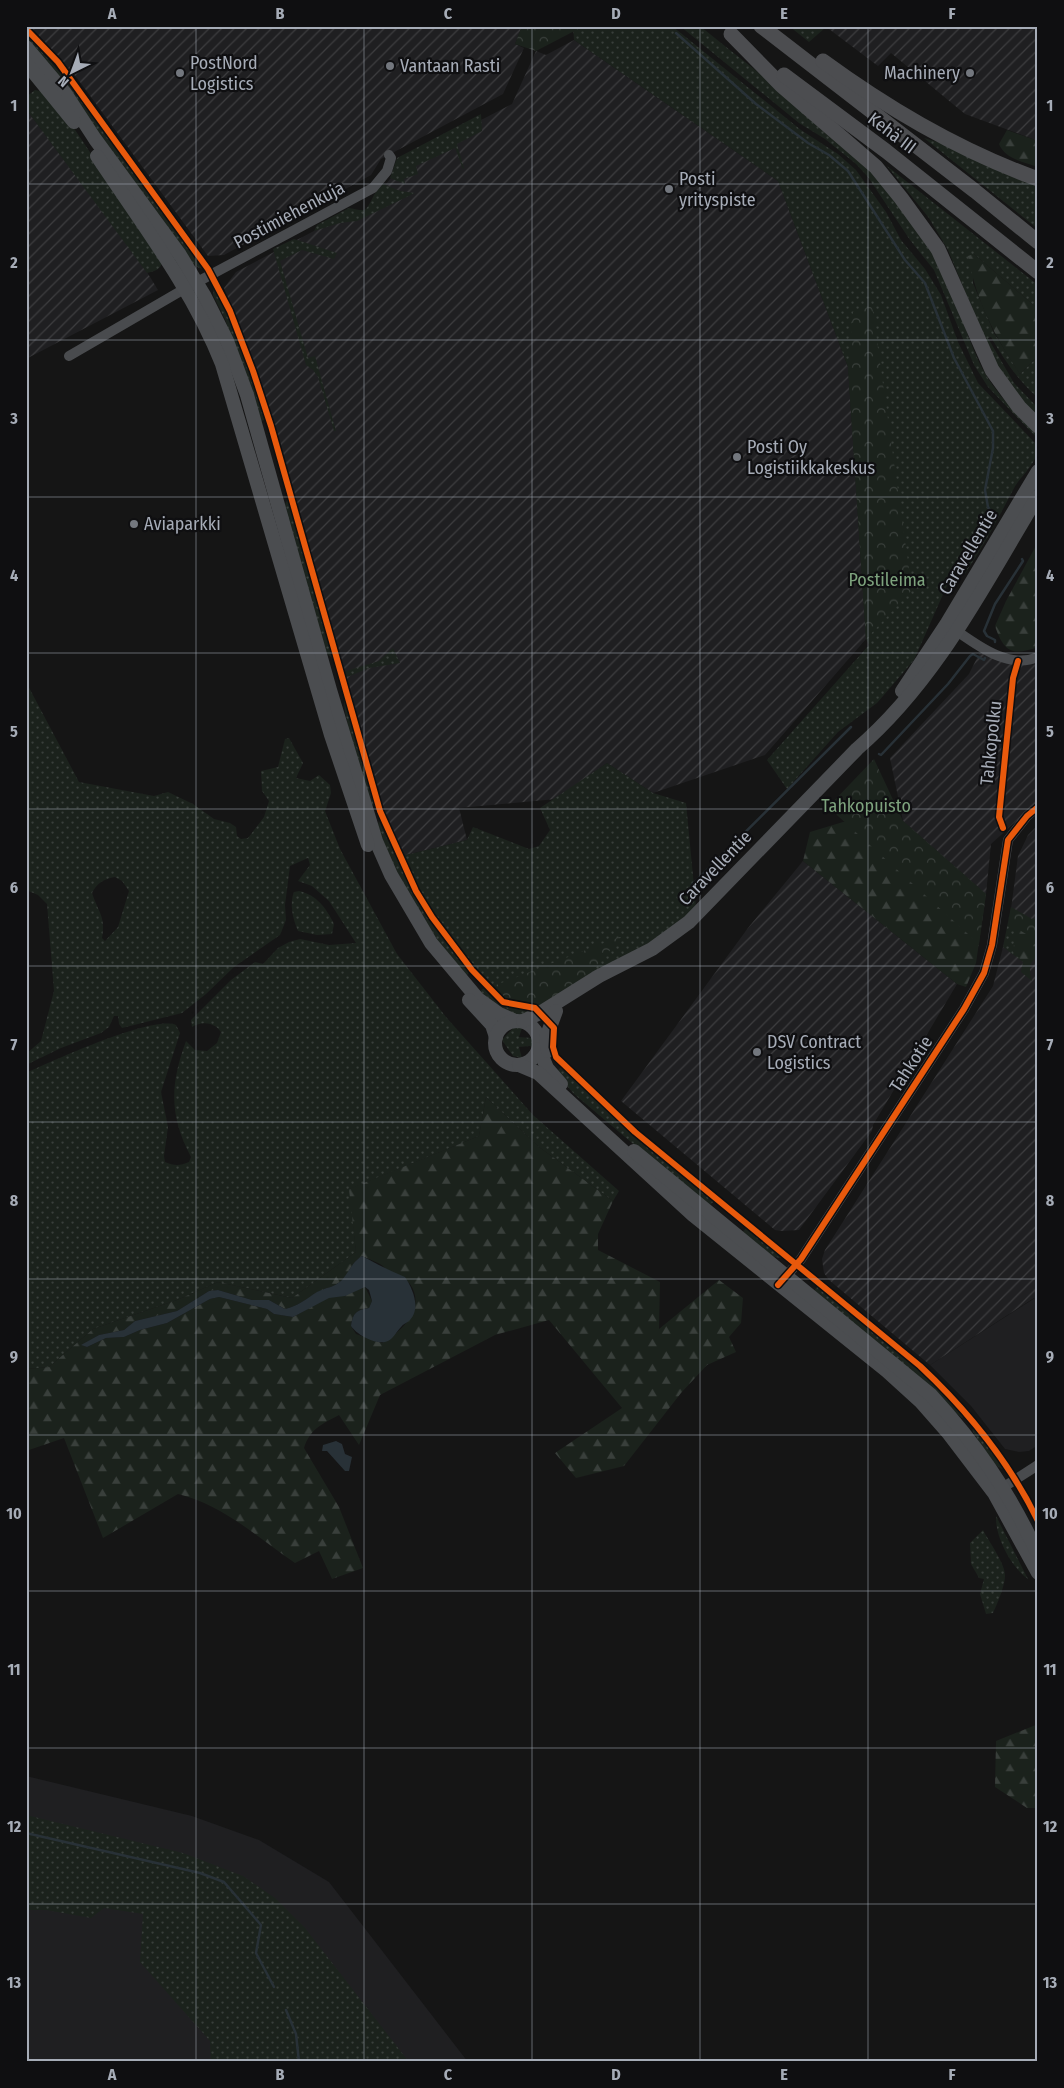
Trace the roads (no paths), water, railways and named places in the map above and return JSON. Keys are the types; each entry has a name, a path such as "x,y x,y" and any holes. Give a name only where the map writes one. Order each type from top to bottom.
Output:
{"highway":[{"path":"762,27 812,53 855,84 928,129 996,164 1038,179"},
{"name":"Kehä III","path":"762,27 975,191 1038,242"},
{"path":"727,30 782,85 876,167 901,198 938,249 992,370 1019,407 1038,426"},
{"name":"Kehä III","path":"727,30 908,168 1038,272"}],"main road":[{"path":"26,47 65,93 227,341 247,395 330,690 376,841 391,875 431,944 478,999 499,1014 532,1026 553,1076 609,1130 782,1280"},
{"path":"26,63 70,116 192,285 233,397 325,717 368,847 381,877 419,941 450,981 492,1025 496,1037 497,1051 501,1058 508,1063 519,1065 538,1073 661,1187 931,1396 960,1427 1038,1555"},
{"name":"Caravellentie","path":"518,1020 540,1013 579,988 652,949 689,922 857,748 875,733 933,668 952,627 1038,471"},
{"name":"Caravellentie","path":"952,627 1038,496"},
{"name":"Caravellentie","path":"539,1043 543,1026 579,988"},
{"path":"553,1076 546,1038 556,1011"},
{"path":"496,1037 502,1027 518,1020"},
{"path":"519,1065 531,1060 539,1043"},
{"path":"999,1490 1038,1573"}],"street":[{"name":"Postimiehenkuja","path":"69,356 192,285 373,188 387,171 391,158 389,155"},
{"path":"952,627 993,653 1008,660 1027,661 1038,657"},
{"name":"Tahkotie","path":"782,1280 801,1259 964,1009 984,973 992,944 1004,860 1010,835 1038,807"},
{"path":"999,1490 1038,1465"}],"waterway":[{"path":"676,33 756,104 808,143 829,155 848,171 905,260 925,283 954,358 993,431 993,448 985,490 988,507 994,517"},
{"path":"995,642 984,631 995,604 1023,561 1022,559"},
{"path":"879,754 881,755 948,684 970,656 973,654 984,660 985,658"},
{"path":"692,885 851,727"},
{"path":"26,1833 200,1873 224,1882 261,1925 256,1953 274,1987"},
{"path":"286,2010 296,2034 299,2062"}],"place":[{"name":"Vantaan Rasti","path":"390,66"},
{"name":"PostNord Logistics","path":"180,73"},
{"name":"Machinery","path":"970,73"},
{"name":"Posti yrityspiste","path":"669,189"},
{"name":"Posti Oy Logistiikkakeskus","path":"737,457"},
{"name":"Aviaparkki","path":"134,524"},
{"name":"DSV Contract Logistics","path":"757,1052"}],"park label":[{"name":"Postileima","path":"887,580"},
{"name":"Tahkopuisto","path":"866,806"}]}
